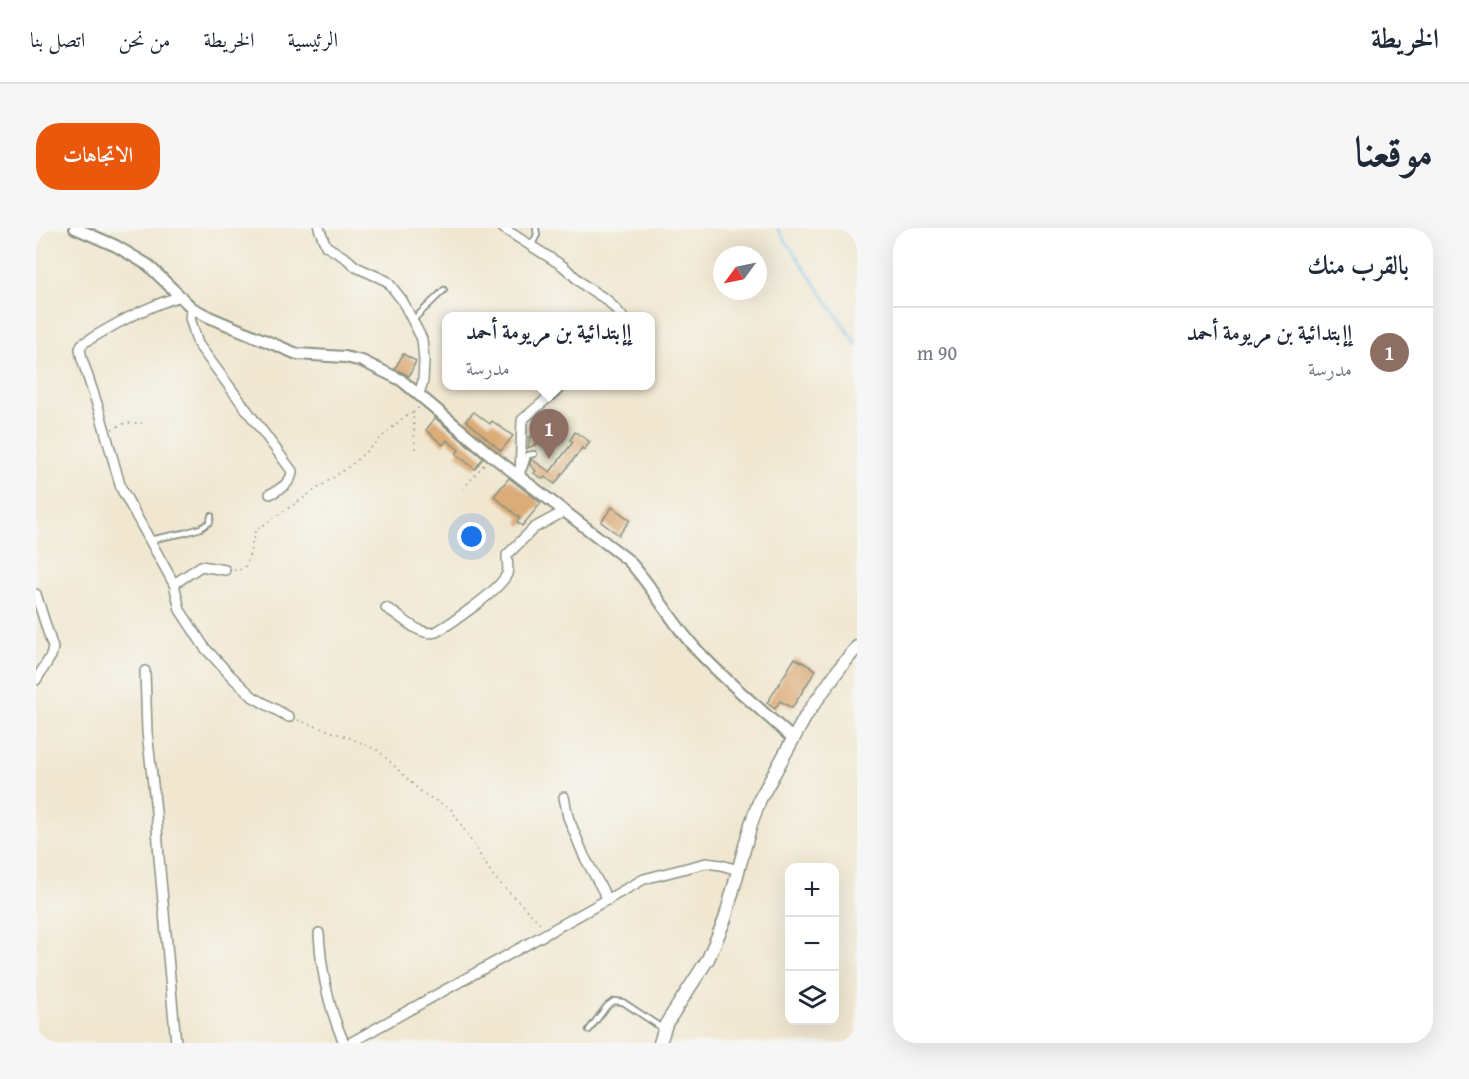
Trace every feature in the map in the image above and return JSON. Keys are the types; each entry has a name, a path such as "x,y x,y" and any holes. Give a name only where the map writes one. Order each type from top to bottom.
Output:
{"main road":[{"path":"660,1043 664,1029 708,959 725,919 760,799 807,714 857,647"}],"street":[{"path":"75,228 116,246 148,265 192,308 209,317 297,354 345,357 362,361 401,380 492,456 520,474 628,560 697,650 793,739"},
{"path":"319,228 326,246 356,267 387,281 402,300 422,339 424,361 422,397"},
{"path":"502,228 550,257 585,286 607,300 618,312"},
{"path":"180,296 131,316 82,344 81,359 106,431 121,488 174,584 180,610 213,658 253,697 289,717"},
{"path":"192,308 190,318 198,344 292,471 293,474 288,481 279,490 270,494"},
{"path":"520,474 522,420 557,390"},
{"path":"386,608 420,631 430,634 436,632 492,591 506,577 507,555 534,528 565,511"},
{"path":"174,584 201,566 225,570"},
{"path":"36,594 53,648 51,656 36,680"},
{"path":"145,670 147,732 176,1043"},
{"path":"564,797 568,817 584,856 608,900"},
{"path":"350,1043 644,879 700,864 712,863 738,870"},
{"path":"319,933 326,992 344,1043"}],"lane":[{"path":"531,246 537,235 536,228"},
{"path":"413,320 444,290"},
{"path":"520,474 528,455 534,454"},
{"path":"149,540 201,528 210,522 212,516"},
{"path":"589,1030 614,1001 623,1002 664,1029"}],"path":[{"path":"415,449 413,413 422,397"},
{"path":"225,570 238,571 247,565 255,531 350,466 405,416 413,413"},
{"path":"106,431 126,423 142,423"},
{"path":"463,489 492,456"},
{"path":"289,717 350,738 379,751 422,792 451,809 494,877 549,932"}],"shaded area":[{"path":"573,416 577,429 592,439 551,491 522,467 523,434 556,419"}],"building":[{"path":"403,354 416,361 409,376 395,369"},
{"path":"474,412 490,424 492,421 513,436 501,451 466,420"},
{"path":"435,418 483,458 475,469 456,454 459,450 447,440 443,445 426,430"},
{"path":"549,428 557,438 541,446 548,438 528,448 530,437"},
{"path":"575,432 590,442 584,450 582,448 555,484 534,473 536,471 530,465 531,459 550,472 573,442 570,440"},
{"path":"509,478 541,503 522,526 517,522 520,518 494,496"},
{"path":"612,507 630,520 619,535 601,522"},
{"path":"795,658 816,670 792,708 780,701 775,709 767,703"}],"waterway":[{"path":"777,228 857,345"}],"place":[{"name":"إإبتدائية بن مريومة أحمد","path":"549,459"}]}
